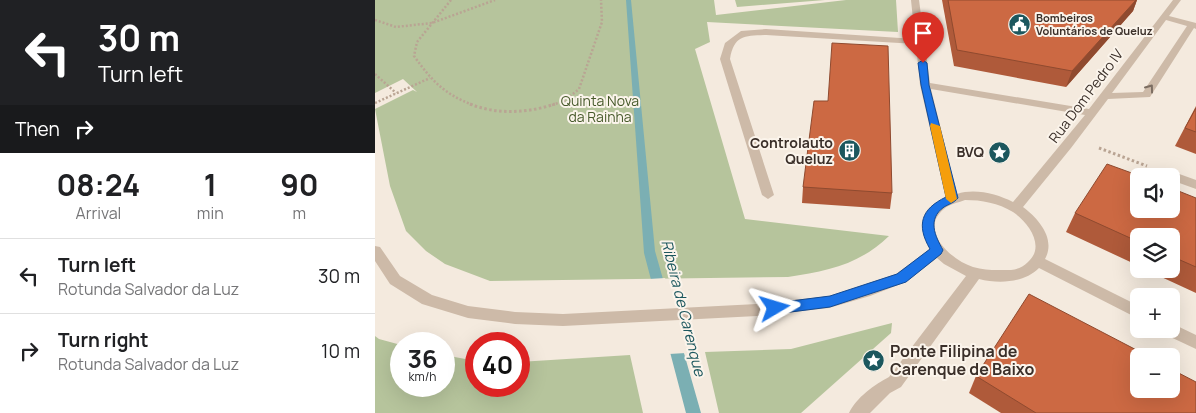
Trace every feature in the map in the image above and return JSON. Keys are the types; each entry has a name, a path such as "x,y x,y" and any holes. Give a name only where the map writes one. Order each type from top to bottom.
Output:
{"street":[{"path":"915,0 925,85 952,198"},
{"name":"Rua Dom Pedro IV","path":"1015,208 1093,113 1177,0"},
{"path":"1105,96 1146,95 1194,26 1164,18"},
{"path":"768,195 725,59 728,45 741,34 766,32 921,42"},
{"path":"925,85 1093,113"},
{"path":"1180,179 1196,185"},
{"path":"976,196 1003,202 1015,208 1027,217 1042,239 1043,250 1031,269 1006,277 975,274 960,269 937,250 929,238 927,225 931,214 940,205 952,198 976,196"},
{"path":"375,251 393,278 421,297 429,300 461,310 519,319 586,320 775,308 830,302 902,278 937,250"},
{"path":"1037,261 1130,308"},
{"path":"858,413 884,388 895,382 975,274"},
{"path":"1180,334 1196,342"}],"path":[{"path":"451,0 417,42 414,56 430,78 452,97 481,108 516,112 541,109 564,100 579,89 601,22 601,0"},
{"path":"375,20 396,27 432,24 495,0"},
{"path":"375,74 397,93"},
{"path":"375,102 430,78"},
{"path":"1073,138 1152,168"}],"green space":[{"name":"Quinta Nova da Rainha","path":"375,0 714,0 716,15 846,0 896,0 898,32 707,22 710,42 695,49 745,219 889,236 866,254 842,265 788,277 490,281 445,264 426,251 406,231 390,186 375,109 413,90 417,92 403,79 375,93"},
{"path":"735,0 825,0 737,7"},
{"path":"892,323 891,333 801,413 719,413 705,352 791,349"},
{"path":"375,336 390,342 390,397 455,397 455,357 465,359 465,397 530,397 530,361 630,355 643,413 375,413"}],"water":[{"path":"626,0 631,0 655,251 701,413 686,413 644,253"}],"pier":[{"path":"665,278 686,353 669,354 649,279"}],"building":[{"path":"948,0 1136,0 1072,71 957,50"},
{"path":"832,43 888,46 892,193 803,187 814,101 828,101"},
{"path":"1196,108 1196,132 1185,128"},
{"path":"1107,164 1130,172 1130,218 1180,218 1180,192 1196,198 1196,267 1180,260 1180,228 1130,228 1130,238 1075,213"},
{"path":"1029,294 1133,348 1130,348 1130,398 1180,398 1180,374 1196,382 1196,413 1036,413 976,376"}],"slow traffic":[{"path":"935,126 951,199"}],"place":[{"name":"Bombeiros Voluntários de Queluz","path":"1020,24"},
{"name":"Controlauto Queluz","path":"849,151"},
{"name":"BVQ","path":"1000,152"},
{"name":"Ponte Filipina de Carenque de Baixo","path":"874,360"}],"route":[{"path":"775,308 830,302 902,278 937,250 929,238 927,225 931,214 940,205 952,198 925,85 923,63"}],"water label":[{"name":"Ribeira de Carenque","path":"683,308"}]}
